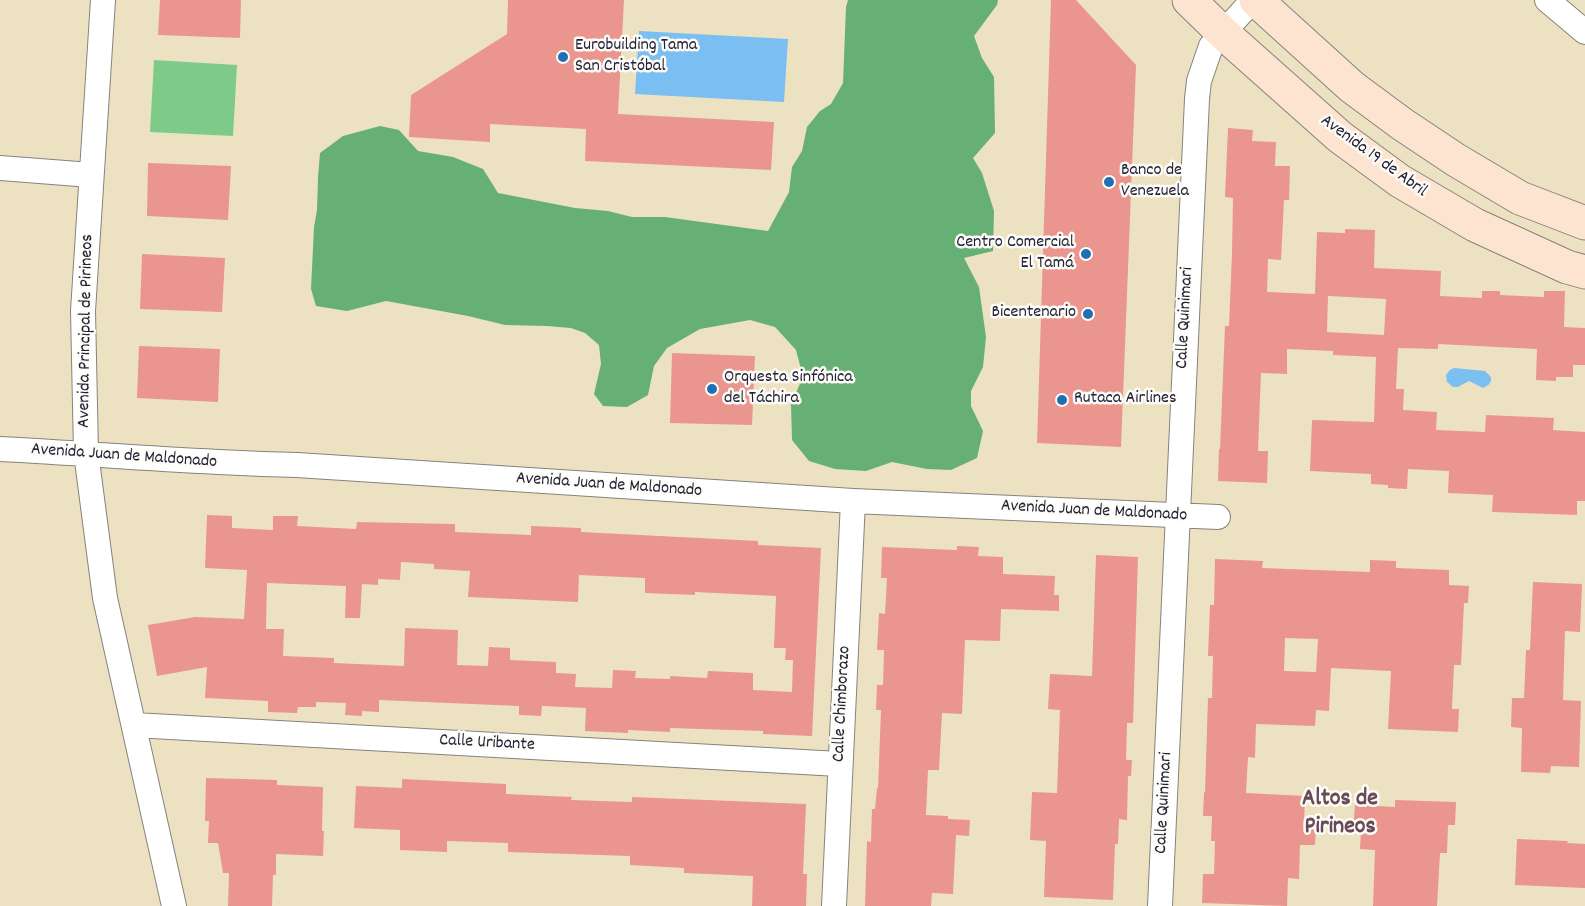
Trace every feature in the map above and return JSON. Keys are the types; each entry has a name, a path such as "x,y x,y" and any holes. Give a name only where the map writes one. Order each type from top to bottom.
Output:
{"main road":[{"name":"Avenida 19 de Abril","path":"1188,0 1340,137 1400,181 1475,225 1567,267 1585,272"},
{"path":"1254,0 1352,87 1455,160 1520,198 1585,222"}],"street":[{"name":"Avenida Principal de Pirineos","path":"103,0 83,311 86,453 105,598 174,906"},
{"name":"Calle Quinimari","path":"1160,906 1198,81 1211,46 1254,0"},
{"path":"1547,0 1585,32"},
{"path":"0,168 91,175"},
{"name":"Avenida Juan de Maldonado","path":"0,449 297,465 853,501 1218,517"},
{"name":"Calle Chimborazo","path":"834,906 853,501"},
{"name":"Calle Uribante","path":"134,725 839,764"}],"green space":[{"path":"848,0 998,0 997,5 974,36 982,58 994,77 995,133 973,158 982,173 994,211 993,251 964,258 979,287 986,337 983,367 971,391 971,406 983,431 977,458 951,470 927,469 892,462 866,471 835,469 809,461 792,440 791,404 803,377 796,350 775,327 750,320 700,329 667,348 654,366 648,395 627,407 603,406 594,394 601,364 599,345 585,333 571,328 505,325 386,301 347,311 316,306 311,289 320,153 343,136 380,126 399,130 418,151 453,157 483,169 498,193 632,217 665,217 768,231 789,192 792,167 802,151 807,127 820,111 831,104 843,83"},
{"path":"154,60 237,65 233,136 150,132"}],"water":[{"path":"639,31 788,39 784,102 635,94"},
{"path":"1454,368 1485,371 1491,377 1491,381 1483,388 1469,381 1453,387 1447,382 1446,375"}],"building":[{"path":"160,0 241,0 240,38 158,35"},
{"name":"Eurobuilding Tama San Cristóbal","path":"508,0 624,0 618,114 774,122 771,170 585,161 586,129 490,124 490,142 409,137 411,95 507,34"},
{"name":"Centro Comercial El Tamá","path":"1051,0 1076,0 1136,65 1121,447 1037,443"},
{"path":"1228,128 1253,130 1252,141 1276,142 1275,166 1290,166 1289,200 1284,200 1281,260 1268,259 1267,292 1315,294 1317,232 1345,233 1345,229 1375,230 1374,268 1441,271 1440,296 1482,298 1482,291 1500,291 1500,295 1544,297 1544,291 1565,291 1564,327 1585,328 1585,365 1573,365 1573,377 1556,377 1556,381 1536,380 1537,349 1438,344 1438,349 1398,348 1396,389 1404,389 1403,410 1437,412 1436,430 1485,432 1486,415 1554,418 1553,430 1585,432 1585,501 1577,501 1577,515 1492,512 1493,495 1448,493 1449,471 1408,469 1407,489 1371,484 1371,474 1310,471 1312,420 1374,422 1376,357 1333,355 1333,351 1287,349 1287,374 1261,373 1258,451 1268,451 1267,483 1218,481 1225,326 1229,326 1232,253 1233,198 1225,197","holes":["1328,296 1386,299 1384,335 1327,332"]},
{"path":"148,163 231,166 228,220 147,216"},
{"path":"142,254 225,258 222,312 140,309"},
{"path":"139,346 220,349 218,402 137,398"},
{"name":"Orquesta Sinfónica del Táchira","path":"672,353 755,356 752,425 670,423"},
{"path":"207,515 232,516 232,528 273,530 273,516 298,516 297,526 356,529 357,522 455,524 455,532 531,535 531,526 581,528 581,532 758,541 758,545 821,548 812,736 763,734 763,731 670,728 670,732 585,731 586,708 542,706 541,716 519,715 519,706 379,700 379,712 362,711 362,716 345,715 346,703 316,702 316,707 298,707 297,713 268,712 268,701 205,698 207,667 157,676 148,625 195,617 244,619 247,570 205,568","holes":["401,562 434,564 434,569 470,571 468,597 578,602 579,575 645,578 645,593 695,595 695,592 776,596 774,648 786,648 785,660 793,660 792,692 753,690 753,673 708,671 707,678 670,676 670,679 635,678 636,671 613,670 612,688 575,687 576,674 556,673 556,662 510,660 510,648 489,647 488,666 457,665 458,630 405,628 404,666 334,663 334,658 283,656 284,629 266,629 267,583 346,586 345,618 360,618 362,584 378,585 378,579 400,580"]},
{"path":"957,546 979,547 978,556 1003,557 1003,574 1055,576 1054,595 1059,595 1059,611 1001,609 1000,641 965,640 962,714 942,713 939,770 928,770 926,815 970,820 969,836 956,835 953,894 932,893 931,906 865,906 867,841 871,842 872,809 875,809 878,788 881,710 876,710 877,685 883,685 884,650 877,650 879,613 885,614 887,578 881,578 882,547 957,550"},
{"path":"1096,555 1138,557 1133,723 1127,723 1126,760 1132,760 1131,776 1128,776 1127,820 1119,819 1118,844 1115,844 1113,900 1044,897 1046,841 1030,840 1032,792 1057,793 1060,710 1048,709 1050,674 1092,676"},
{"path":"1215,559 1263,561 1262,568 1370,572 1370,560 1396,561 1396,568 1449,570 1449,585 1469,586 1468,603 1464,603 1461,665 1454,665 1452,709 1459,709 1458,732 1388,729 1391,671 1331,668 1329,711 1316,710 1315,726 1256,724 1255,758 1248,757 1246,793 1305,796 1304,824 1316,825 1315,845 1300,845 1299,879 1288,878 1287,906 1202,903 1203,874 1214,874 1215,841 1211,841 1212,816 1203,816 1208,698 1212,698 1213,656 1208,656 1210,605 1214,605","holes":["1285,638 1318,639 1316,672 1284,671"]},
{"path":"1533,582 1582,584 1580,632 1565,631 1563,700 1581,701 1579,767 1551,766 1550,773 1521,772 1522,728 1511,727 1512,698 1524,698 1526,650 1530,650"},
{"path":"206,778 277,780 277,785 323,787 323,856 276,854 272,906 228,906 229,873 223,873 218,843 208,843 209,821 205,821"},
{"path":"402,779 506,784 506,794 572,797 571,800 632,802 632,797 806,804 803,874 807,874 806,906 752,906 753,876 684,873 684,868 630,865 630,856 508,852 508,843 447,841 447,852 400,850 400,830 354,828 356,786 402,788"},
{"path":"1395,800 1456,802 1455,825 1448,825 1447,853 1440,853 1437,906 1373,906 1375,850 1360,849 1361,830 1353,830 1355,805 1395,807"},
{"path":"1517,839 1585,844 1585,888 1515,885"}],"place":[{"name":"Eurobuilding Tama San Cristóbal","path":"563,57"},
{"name":"Banco de Venezuela","path":"1109,182"},
{"name":"Centro Comercial El Tamá","path":"1086,254"},
{"name":"Bicentenario","path":"1088,314"},
{"name":"Orquesta Sinfónica del Táchira","path":"712,389"},
{"name":"Rutaca Airlines","path":"1062,400"}],"district":[{"name":"Altos de Pirineos","path":"1340,815"}]}
